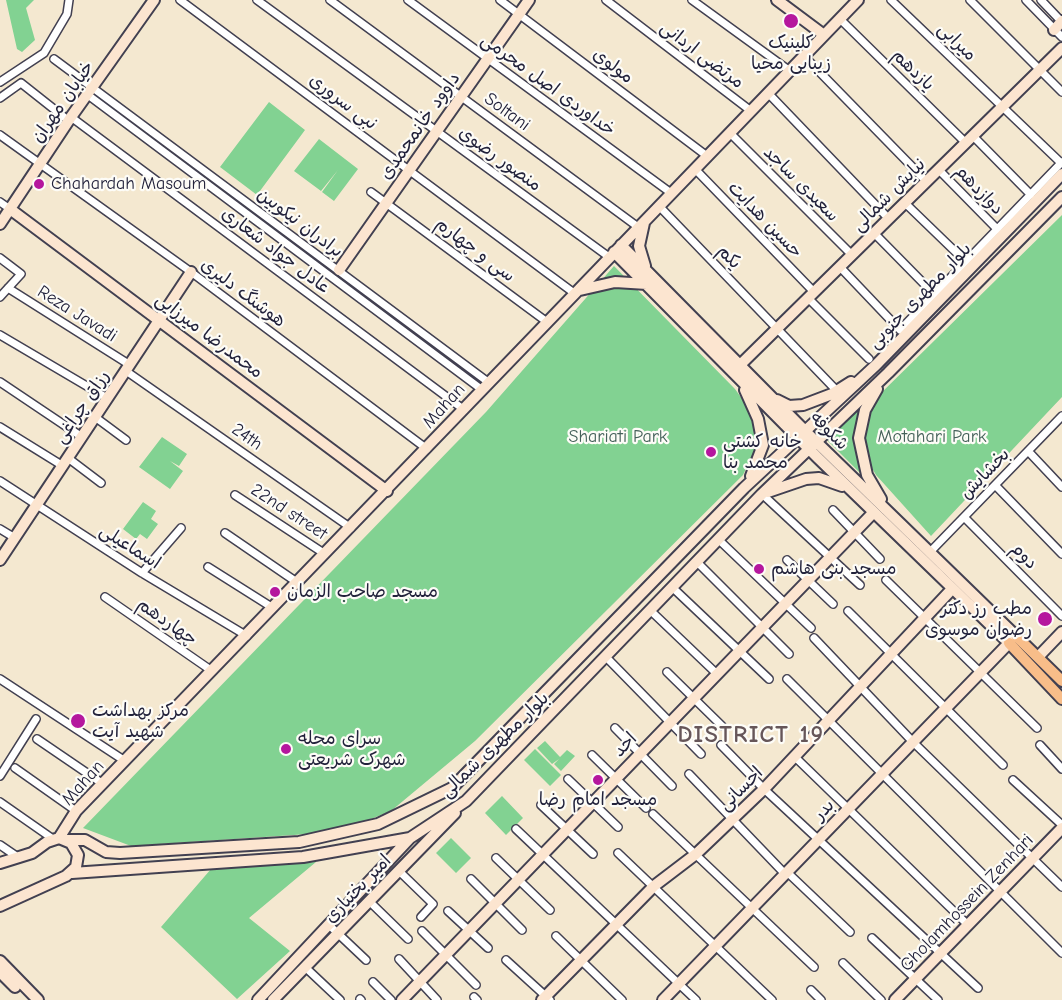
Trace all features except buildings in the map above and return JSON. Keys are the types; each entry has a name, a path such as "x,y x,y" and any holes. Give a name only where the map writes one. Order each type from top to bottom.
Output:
{"main road":[{"name":"خیابان مهران","path":"0,224 70,119 154,0"},
{"name":"داوود خانمحمدی","path":"339,270 529,0"},
{"path":"777,0 824,35"},
{"name":"Mahan","path":"59,839 76,811 858,0"},
{"name":"نیایش شمالی","path":"740,365 1062,48"},
{"name":"بلوار مطهری جنوبی","path":"802,434 1062,166"},
{"name":"بلوار مطهری جنوبی","path":"812,445 888,373 1062,196"},
{"name":"محمدرضا میرزایی","path":"10,209 387,491"},
{"path":"574,293 604,283 650,280 640,254 642,224"},
{"name":"شکوفه","path":"615,251 650,280 765,390 858,499 952,589 1013,640"},
{"name":"رزاق چراغی","path":"0,560 191,272"},
{"name":"شکوفه","path":"650,280 739,379 802,434"},
{"path":"765,390 782,403 795,406 817,401 837,391 872,362"},
{"path":"888,373 865,410 859,438 867,475 889,512"},
{"path":"739,379 754,406 763,445 756,468 744,488"},
{"name":"بلوار مطهری شمالی","path":"59,839 85,840 106,852 299,842 378,824 452,788 744,488 802,434"},
{"name":"شکوفه","path":"812,445 889,512 1013,640"},
{"name":"بلوار مطهری شمالی","path":"0,906 72,873 303,857 410,838 466,801 812,445"},
{"path":"762,494 794,482 819,478 841,486 858,499"},
{"name":"احد","path":"402,1000 873,513"},
{"name":"احسانی","path":"546,999 654,886 696,854 764,789 952,589"},
{"path":"1039,656 1062,632"},
{"path":"1013,640 1039,656 1062,681"},
{"path":"1013,640 1062,699"},
{"name":"بدر","path":"663,1000 1013,640"},
{"name":"امیر بختیاری","path":"276,999 466,801"},
{"name":"Gholamhossein Zenhari","path":"895,1000 1062,827"},
{"name":"امیر بختیاری","path":"258,1000 410,838"},
{"path":"0,863 19,858 59,839 75,848 78,855 78,861 72,873"},
{"path":"106,852 100,862 106,870"},
{"path":"0,857 19,858"},
{"path":"0,961 38,1000"},
{"path":"0,972 28,1000"}],"street":[{"path":"0,82 44,53 66,14 69,0"},
{"name":"نبی سروری","path":"180,0 574,293"},
{"name":"منصور رضوی","path":"257,0 436,131 615,251"},
{"name":"Soltani","path":"330,0 461,97 642,224"},
{"name":"خداوردی اصل محرمی","path":"408,0 671,193"},
{"name":"مولوی","path":"500,0 707,156"},
{"name":"مرتضی اردانی","path":"606,0 751,111"},
{"path":"692,0 790,71"},
{"name":"میرابی","path":"891,0 1062,166"},
{"path":"970,0 1062,92"},
{"path":"1026,0 1060,26"},
{"path":"1041,0 1060,26"},
{"name":"یازدهم","path":"840,19 969,139"},
{"path":"804,56 927,182"},
{"path":"54,59 91,91"},
{"name":"عادل جواد شعاری","path":"0,98 21,82 463,409"},
{"name":"برادران نیکوبین","path":"91,91 339,270 484,386"},
{"name":"برادران نیکوبین","path":"91,91 484,386"},
{"path":"768,93 889,219"},
{"name":"سعیدی ساجد","path":"730,133 852,255"},
{"name":"هوشنگ دلیری","path":"0,135 191,272 427,449"},
{"path":"969,139 1031,195"},
{"path":"840,267 900,330 1062,166"},
{"name":"حسین هدایت","path":"695,169 872,362"},
{"name":"دوازدهم","path":"939,170 998,230"},
{"name":"سی و چهارم","path":"371,192 547,322"},
{"path":"0,202 10,209"},
{"path":"905,202 966,262"},
{"name":"یکم","path":"659,206 777,329"},
{"path":"874,233 935,295"},
{"path":"0,258 21,274 0,297"},
{"name":"Reza Javadi","path":"8,288 128,368"},
{"path":"777,329 837,391"},
{"path":"0,335 107,398"},
{"name":"24th","path":"128,368 351,528"},
{"path":"0,382 82,436"},
{"path":"95,417 126,440"},
{"name":"بخشایش","path":"930,552 1028,451 1061,421"},
{"path":"0,427 101,483"},
{"path":"1028,451 1062,487"},
{"name":"اسماعیلی","path":"0,481 142,573 247,636"},
{"path":"995,485 1062,554"},
{"path":"762,494 860,585"},
{"name":"22nd street","path":"235,495 325,554"},
{"path":"833,510 880,559"},
{"name":"دوم","path":"964,517 1062,616"},
{"path":"142,573 181,528"},
{"path":"0,529 15,538"},
{"path":"225,533 298,583"},
{"path":"719,540 811,628"},
{"path":"787,560 833,604"},
{"path":"697,562 789,654"},
{"path":"208,567 273,608"},
{"path":"886,580 924,620 981,671 1037,728"},
{"path":"673,588 769,679"},
{"name":"چهاردهم","path":"105,597 212,671"},
{"path":"651,611 717,674"},
{"path":"848,611 1003,765"},
{"path":"814,639 913,742 1062,886"},
{"path":"606,657 701,754"},
{"path":"667,672 722,726"},
{"path":"0,679 125,761"},
{"path":"787,679 1062,953"},
{"path":"0,776 36,719"},
{"path":"615,728 672,786"},
{"path":"37,739 103,784"},
{"path":"721,744 764,789 942,952 978,988"},
{"path":"1040,745 1062,769"},
{"path":"592,755 646,808"},
{"path":"795,757 968,925"},
{"path":"15,768 76,811"},
{"path":"689,774 732,821 850,932"},
{"path":"568,779 591,804 618,827"},
{"path":"1013,780 1062,827"},
{"path":"0,802 59,839"},
{"path":"541,805 593,854"},
{"path":"653,814 814,967"},
{"path":"516,829 696,1000"},
{"path":"0,844 19,858"},
{"path":"618,853 772,1000"},
{"path":"496,858 550,910"},
{"path":"399,871 433,904 421,917"},
{"path":"471,879 522,930"},
{"path":"369,901 408,939"},
{"path":"448,910 488,948"},
{"path":"329,925 366,960"},
{"path":"422,931 476,985"},
{"path":"556,936 622,1000"},
{"path":"872,938 938,1000"},
{"path":"399,959 437,1000"},
{"path":"506,960 546,999"},
{"path":"843,963 881,1000"},
{"path":"305,967 340,1000"},
{"path":"373,982 391,1000"},
{"path":"811,990 821,1000"}],"green space":[{"path":"6,0 34,0 26,8 35,40 22,52 17,49"},
{"path":"269,102 305,130 257,195 220,167"},
{"path":"319,139 358,169 334,201 322,192 338,170 321,191 294,171"},
{"name":"Motahari Park","path":"1062,215 1062,397 931,536 876,475 869,463 864,436 870,408 875,399"},
{"name":"Shariati Park","path":"614,266 735,389 748,407 758,444 743,475 475,741 391,811 338,832 131,846 83,828 486,412"},
{"path":"860,406 854,441 864,477 828,441"},
{"path":"162,437 187,454 179,466 170,461 183,471 170,489 139,467"},
{"path":"143,502 156,511 151,519 158,524 147,539 140,534 136,539 123,529"},
{"path":"545,741 560,757 567,750 575,756 561,771 554,764 559,759 552,764 537,748"},
{"path":"535,749 561,775 550,786 524,760"},
{"path":"502,796 523,818 506,835 485,813"},
{"path":"451,838 471,858 456,873 436,853"},
{"path":"316,862 249,918 290,951 237,999 161,927 211,869"}],"place":[{"name":"کلینیک زیبایی محیا","path":"791,21"},
{"name":"Chahardah Masoum","path":"39,184"},
{"name":"خانه کشتی محمد بنا","path":"711,452"},
{"name":"مسجد بنی هاشم","path":"759,569"},
{"name":"مسجد صاحب الزمان","path":"275,592"},
{"name":"مطب رز دکتر رضوان موسوی","path":"1045,619"},
{"name":"مرکز بهداشت شهید آیت","path":"78,721"},
{"name":"سرای محله شهرک شریعتی","path":"286,749"},
{"name":"مسجد امام رضا","path":"598,780"}],"district":[{"name":"DISTRICT 19","path":"751,735"}]}
